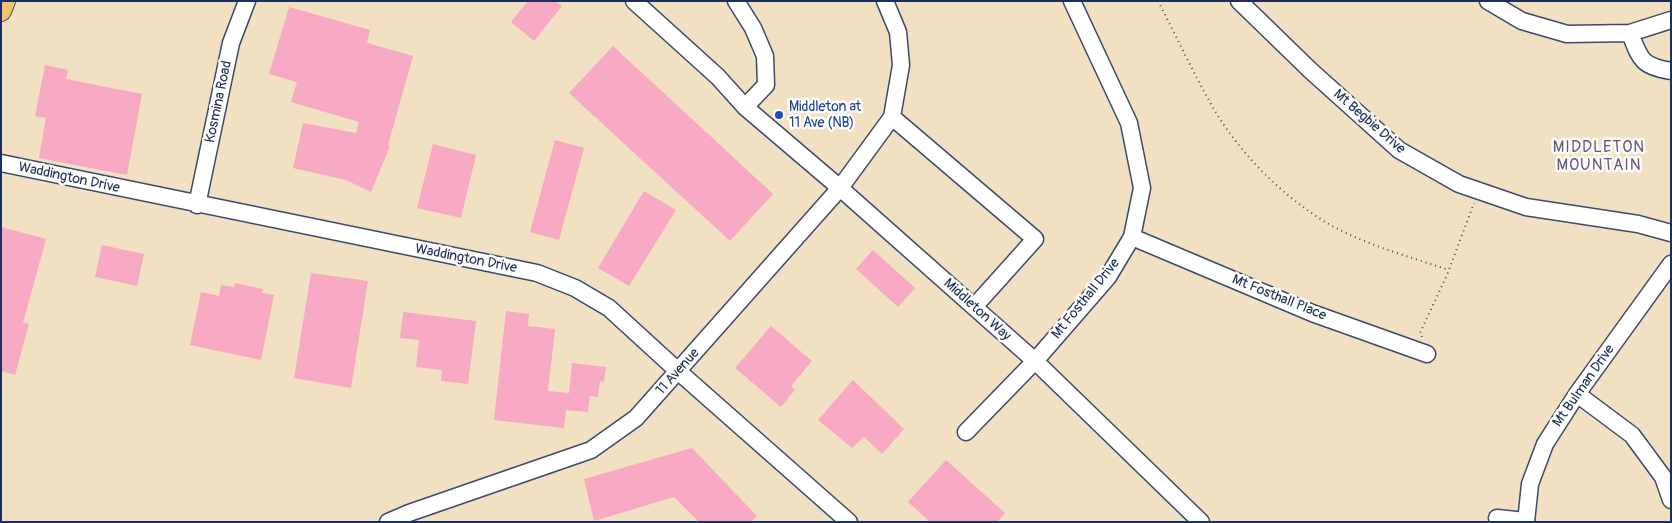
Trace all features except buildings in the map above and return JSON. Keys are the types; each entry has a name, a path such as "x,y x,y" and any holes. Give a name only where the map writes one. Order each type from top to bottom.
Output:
{"main road":[{"path":"1,11 5,1"}],"street":[{"name":"Kosmina Road","path":"198,205 231,43 247,1"},
{"name":"Middleton Way","path":"634,1 718,77 745,107 840,188 1035,361 1201,522"},
{"path":"736,1 753,28 765,56 766,85 745,107"},
{"name":"11 Avenue","path":"388,522 590,450 636,418 679,372 840,188 892,117 901,64 898,32 885,1"},
{"name":"Mt Fosthall Drive","path":"966,432 1035,361 1108,277 1132,237 1142,188 1129,123 1072,1"},
{"name":"Mt Begbie Drive","path":"1239,1 1310,70 1399,150 1459,184 1526,207 1638,224 1671,233"},
{"path":"1488,1 1522,21 1568,34 1630,33 1671,20"},
{"path":"1630,33 1639,56 1653,68 1671,71"},
{"path":"892,117 1035,239 974,307"},
{"name":"Waddington Drive","path":"1,163 537,274 575,288 610,308 679,372 849,522"},
{"name":"Mt Fosthall Place","path":"1132,237 1312,313 1427,354"},
{"name":"Mt Bulman Drive","path":"1497,518 1526,521 1530,484 1545,444 1577,394 1671,264"},
{"path":"1577,394 1632,435 1663,477 1671,500"}],"path":[{"path":"1158,1 1213,107 1244,151 1283,192 1323,220 1372,244 1449,270"},
{"path":"1427,354 1420,333 1449,270 1470,213"}],"place":[{"name":"Middleton at 11 Ave (NB)","path":"779,115"}],"district":[{"name":"MIDDLETON MOUNTAIN","path":"1599,157"}]}
